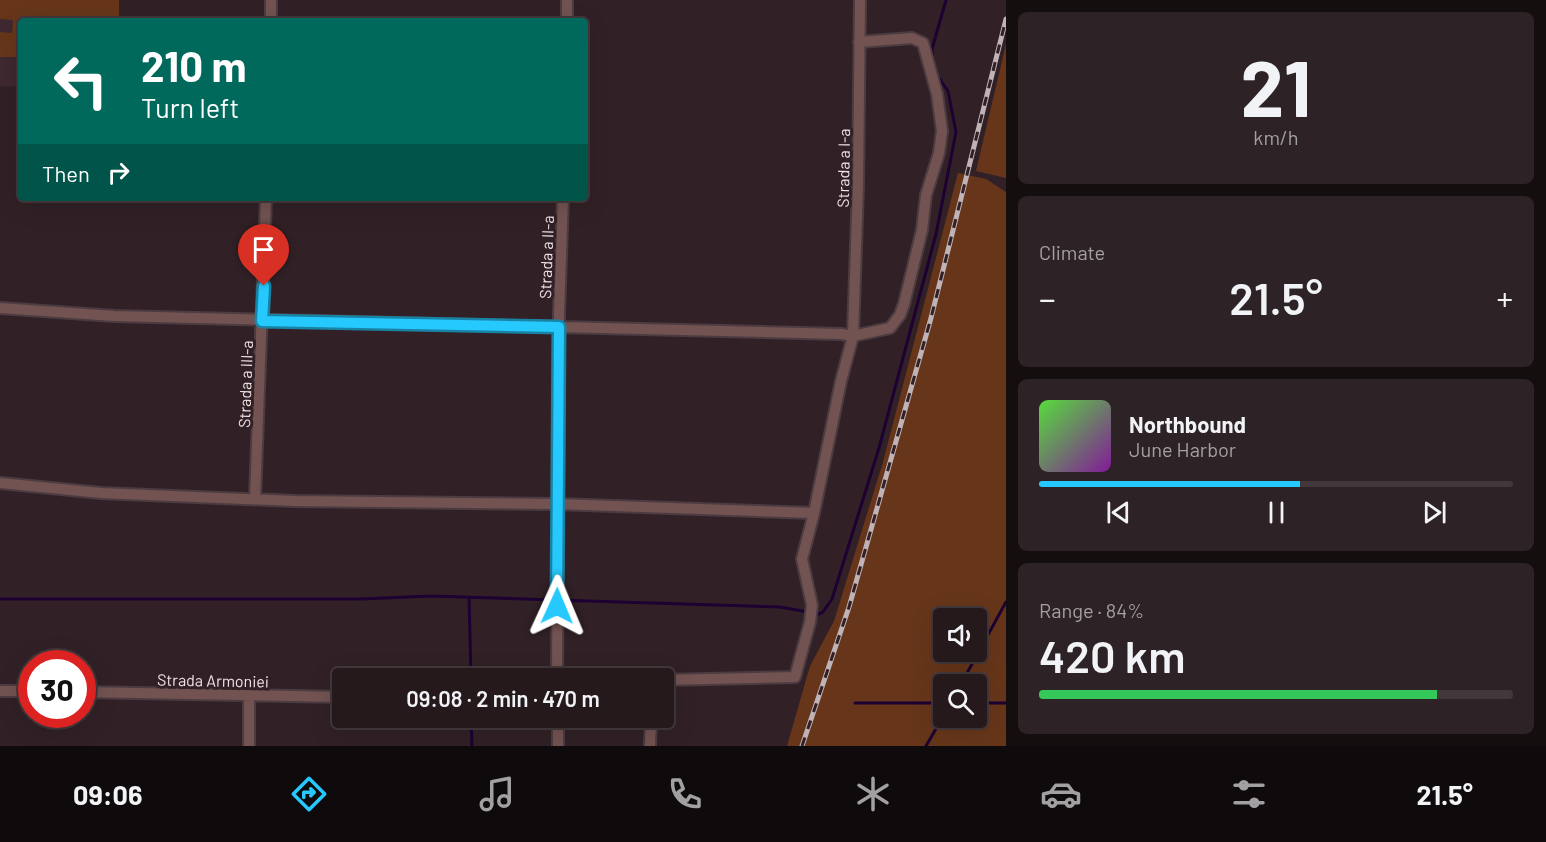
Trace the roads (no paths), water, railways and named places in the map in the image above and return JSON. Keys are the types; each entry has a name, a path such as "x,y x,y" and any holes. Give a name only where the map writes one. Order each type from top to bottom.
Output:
{"street":[{"path":"271,0 271,18"},
{"path":"567,0 567,18"},
{"name":"Strada a I-a","path":"674,680 795,677 810,622 812,605 802,558 853,336 858,186 860,0"},
{"path":"0,308 114,316 262,321 853,336 890,328 900,315 922,230 926,195 939,153 942,131 938,94 928,67 927,52 923,43 912,38 859,42"},
{"name":"Strada a III-a","path":"255,499 266,201"},
{"name":"Strada a II-a","path":"557,668 559,327 563,201"},
{"path":"0,483 120,494 255,499 558,504 814,513"},
{"path":"0,690 18,691"},
{"name":"Strada Armoniei","path":"96,692 332,698"},
{"path":"249,696 249,746"},
{"path":"558,728 558,746"},
{"path":"650,746 651,728"}],"waterway":[{"path":"933,62 932,49 946,0"},
{"path":"0,599 361,599 431,596 780,607 819,614 823,612 832,599 879,448 936,234 956,132 948,91 936,74"},
{"path":"469,597 471,668"},
{"path":"966,674 1006,602"},
{"path":"855,703 933,703"},
{"path":"987,703 1006,703"},
{"path":"471,728 472,746"},
{"path":"926,746 936,728"}],"railway":[{"path":"802,746 849,607 931,318 1006,19"}]}
